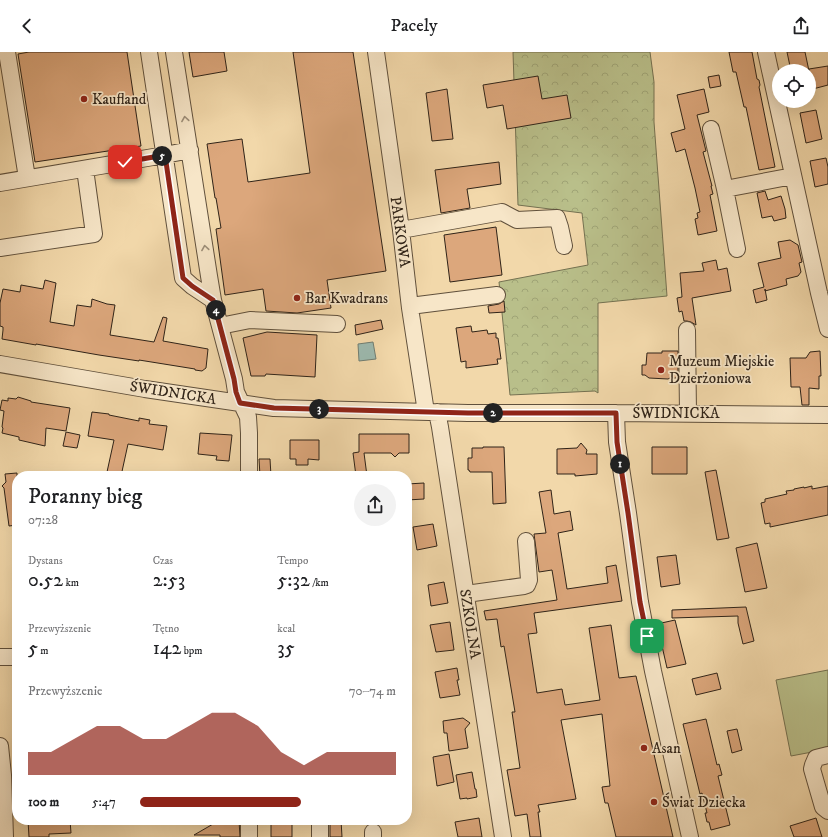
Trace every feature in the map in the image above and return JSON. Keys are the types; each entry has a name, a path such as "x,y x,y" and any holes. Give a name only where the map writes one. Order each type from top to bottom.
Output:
{"street":[{"path":"7,52 27,178"},
{"path":"149,52 183,278 213,300"},
{"path":"174,52 213,300 234,379 236,392 248,417 249,471"},
{"name":"PARKOWA","path":"376,52 410,306 431,412"},
{"path":"766,52 828,329"},
{"path":"711,130 737,249"},
{"path":"0,183 190,150"},
{"path":"0,248 94,234 85,169"},
{"path":"725,189 794,176"},
{"path":"401,230 502,212 516,220 557,218 564,246"},
{"path":"192,286 200,285 209,276"},
{"path":"410,306 497,295"},
{"path":"220,326 250,320 337,324"},
{"path":"687,330 688,413"},
{"name":"ŚWIDNICKA","path":"0,364 144,389 274,408 468,413 688,413 828,415"},
{"name":"SZKOLNA","path":"431,412 440,427 503,837"},
{"path":"616,413 617,442 640,602 656,685 690,837"},
{"path":"466,594 527,585 529,580 526,541"},
{"path":"0,656 12,657"},
{"path":"0,746 10,775 5,837"},
{"path":"828,755 816,758 812,769 823,807 828,812"},
{"path":"249,825 249,837"},
{"path":"320,825 320,837"}],"green space":[{"path":"513,52 650,52 654,82 654,122 667,296 598,303 598,393 595,391 510,395 499,282 588,265 582,213 518,205"},
{"path":"828,670 828,749 791,756 776,680"}],"shaded area":[{"path":"373,342 376,359 359,361 358,344"}],"building":[{"name":"Kaufland","path":"29,52 127,52 141,146 35,162 18,54"},
{"path":"189,52 224,52 227,71 193,77"},
{"path":"293,52 353,52 386,271 327,280 331,308 297,313 266,311 263,289 225,295 216,229 221,228 207,144 242,139 248,182 310,173"},
{"path":"729,52 752,52 757,79 759,80 760,85 759,87 775,167 759,170 746,107 744,107 736,72 733,72"},
{"path":"787,52 805,52 808,64 790,64"},
{"path":"828,66 828,85 816,88 816,68"},
{"path":"719,75 721,86 710,88 708,77"},
{"path":"538,76 542,99 567,95 571,118 507,129 503,105 487,108 483,85"},
{"path":"447,89 453,139 432,141 426,93"},
{"path":"704,89 709,112 697,115 706,151 703,152 712,186 713,194 710,195 717,231 698,235 695,219 698,218 697,213 700,212 685,149 676,152 671,133 685,129 677,95"},
{"path":"816,110 822,139 806,143 800,113"},
{"path":"826,158 828,167 828,184 815,187 810,161"},
{"path":"499,162 501,184 467,189 470,208 441,213 435,170"},
{"path":"765,191 768,200 781,196 786,218 774,221 772,216 762,218 757,193"},
{"path":"496,227 502,275 450,282 444,235"},
{"path":"790,240 798,245 802,262 799,263 801,272 798,276 786,279 787,285 765,291 767,300 756,303 753,290 764,287 758,263 781,258 778,242"},
{"path":"716,260 718,270 727,268 731,291 692,298 696,325 691,322 684,321 682,311 679,312 677,298 682,297 680,273 704,271 702,263"},
{"path":"45,280 56,283 50,322 74,326 77,305 91,307 92,299 115,305 110,335 154,342 163,317 167,318 163,341 208,349 206,368 202,371 2,339 3,327 0,326 0,303 3,289 20,292 21,285 43,289"},
{"path":"504,301 505,312 489,313 488,306 499,304"},
{"path":"381,320 383,329 356,335 355,325"},
{"path":"471,326 472,332 487,330 488,334 496,333 501,359 497,359 498,364 466,368 466,361 461,362 456,328"},
{"path":"267,332 317,335 315,377 266,374 265,376 251,376 243,338"},
{"name":"Muzeum Miejskie Dzierżoniowa","path":"662,351 678,351 678,378 649,378 642,375 642,365 646,365 647,353 662,353"},
{"path":"820,351 821,376 819,376 819,389 809,388 809,405 802,405 800,387 791,387 790,358 806,358 810,352"},
{"path":"18,397 31,402 70,408 66,431 46,428 45,446 19,440 19,437 2,433 4,411 0,410 2,400 8,401 8,398 16,399"},
{"path":"92,412 109,414 139,421 139,418 150,420 149,424 167,426 163,450 128,444 122,471 107,471 114,440 88,436"},
{"path":"66,432 80,435 77,448 63,446"},
{"path":"200,433 232,435 229,461 216,460 217,456 198,454"},
{"path":"359,434 409,434 409,453 399,453 395,457 391,453 364,453 366,471 355,471 353,453 359,452"},
{"path":"290,440 319,440 319,460 308,459 308,465 296,465 296,459 290,459"},
{"path":"581,443 587,450 586,454 597,454 597,474 575,476 575,474 557,474 557,449 577,448"},
{"path":"504,447 506,503 493,504 492,472 470,472 468,470 468,458 472,458 472,448"},
{"path":"652,447 687,447 687,474 652,474"},
{"path":"259,459 270,459 271,471 260,471"},
{"path":"716,470 729,538 717,540 705,472"},
{"path":"12,473 12,526 9,526 4,488 2,486 6,482 5,474"},
{"path":"424,483 424,499 412,500 412,484"},
{"path":"812,486 812,489 828,486 828,515 770,527 770,523 765,524 761,503 765,502 765,499 787,494 786,491"},
{"path":"551,490 554,514 570,511 573,530 558,533 567,589 608,583 606,567 616,565 622,601 534,613 537,633 528,634 537,693 562,689 565,705 600,700 589,628 611,625 619,678 636,676 673,837 616,837 608,803 605,803 602,787 610,786 602,714 561,720 576,799 538,805 540,812 538,812 541,837 530,837 527,814 515,816 507,770 520,768 512,712 515,712 504,646 501,647 497,619 486,620 484,611 557,600 552,570 539,572 534,534 546,533 539,492"},
{"path":"433,524 437,546 417,550 413,527"},
{"path":"757,543 767,588 745,592 736,548"},
{"path":"676,555 680,584 661,587 657,557"},
{"path":"444,582 448,603 431,606 428,585"},
{"path":"746,607 754,641 743,644 738,623 738,616 672,618 672,610"},
{"path":"675,620 686,664 667,668 657,624"},
{"path":"450,622 454,650 436,652 430,625"},
{"path":"457,668 459,680 457,680 460,695 440,698 435,672"},
{"path":"717,673 721,689 696,695 692,679"},
{"path":"463,718 470,723 465,729 468,748 449,751 447,733 444,733 443,721"},
{"path":"706,719 717,765 719,764 722,775 718,776 730,825 711,830 709,822 707,822 705,813 707,813 702,793 700,794 683,724"},
{"path":"737,729 742,750 732,753 727,731"},
{"path":"449,754 454,782 437,786 433,757"},
{"path":"472,772 477,797 460,799 456,775"},
{"path":"479,818 482,837 458,837 455,822"},
{"path":"816,818 822,837 794,837 790,826"},
{"path":"28,825 70,825 71,833 49,834 49,837 29,837"},
{"path":"211,825 239,825 240,837 194,835"},
{"path":"271,825 292,825 292,837 271,837"},
{"path":"330,825 341,825 342,837 330,837"}],"place":[{"name":"Kaufland","path":"84,99"},
{"name":"Bar Kwadrans","path":"297,298"},
{"name":"Muzeum Miejskie Dzierżoniowa","path":"661,370"},
{"name":"Asan","path":"644,748"},
{"name":"Świat Dziecka","path":"654,802"}],"route":[{"path":"125,162 165,155 183,278 213,300 240,403 274,408 468,413 616,413 617,442 640,602 647,636"}]}
